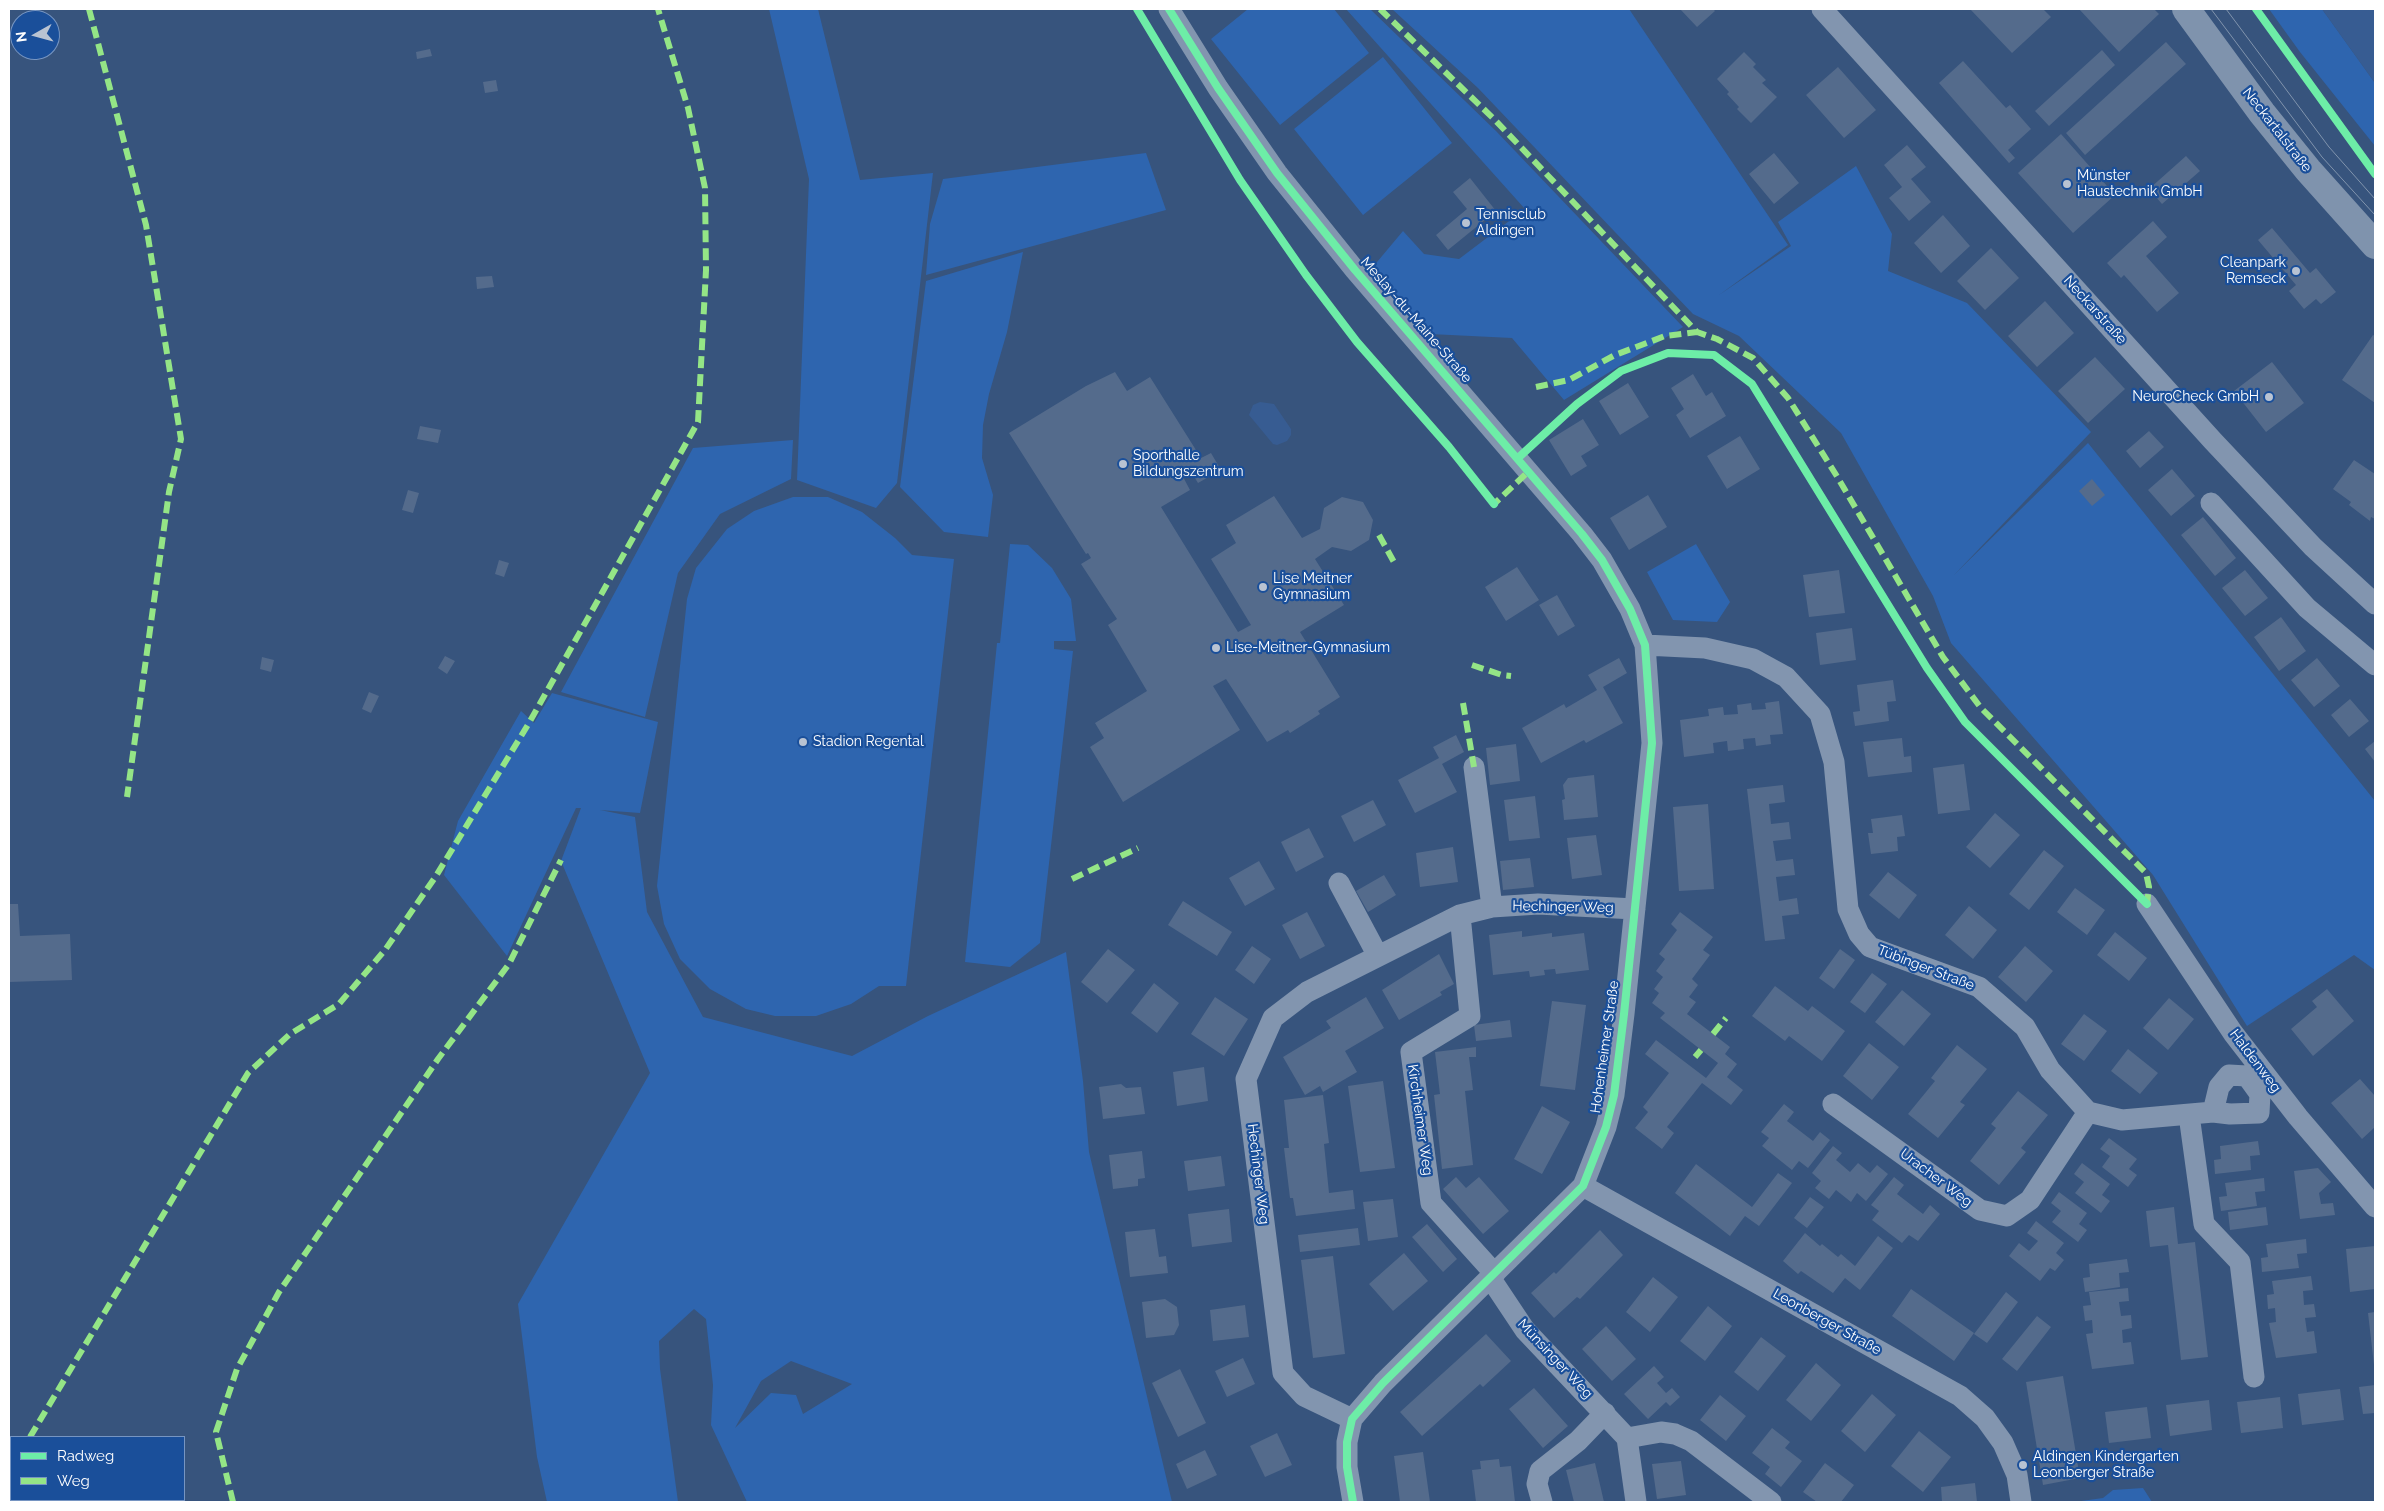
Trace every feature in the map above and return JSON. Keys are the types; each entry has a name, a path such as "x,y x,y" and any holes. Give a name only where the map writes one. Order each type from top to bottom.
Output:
{"main road":[{"name":"Neckartalstraße","path":"2186,9 2279,134 2314,177 2375,245"}],"street":[{"name":"Meslay-du-Maine-Straße","path":"1169,9 1218,88 1278,173 1355,270 1592,547 1611,573 1630,609 1644,646"},
{"name":"Neckarstraße","path":"1822,9 2213,441 2313,547 2375,604"},
{"path":"2212,503 2307,608 2375,665"},
{"name":"Hohenheimer Straße","path":"1353,1502 1347,1467 1347,1442 1352,1420 1383,1382 1583,1186 1606,1127 1614,1096 1652,743 1644,646"},
{"name":"Tübinger Straße","path":"1644,646 1705,648 1754,658 1786,677 1820,714 1834,762 1848,910 1859,934 1870,947 1978,987 2025,1027 2050,1070 2088,1112"},
{"name":"Hechinger Weg","path":"1474,768 1492,907"},
{"path":"1339,882 1378,956"},
{"name":"Hechinger Weg","path":"1352,1420 1304,1396 1283,1373 1246,1079 1273,1018 1307,992 1460,915 1492,907 1538,904 1635,909"},
{"name":"Haldenweg","path":"2147,904 2233,1033 2298,1117 2375,1207"},
{"name":"Kirchheimer Weg","path":"1460,915 1470,1016 1411,1052 1431,1203 1493,1276"},
{"name":"Uracher Weg","path":"1833,1104 1980,1210 2007,1216 2030,1200 2088,1112"},
{"path":"2088,1112 2122,1120 2212,1112"},
{"path":"2189,1115 2204,1224 2240,1262 2254,1377"},
{"name":"Leonberger Straße","path":"1583,1186 1960,1396 1984,1418 1999,1436 2017,1475 2021,1502"},
{"name":"Münsinger Weg","path":"1493,1276 1525,1330 1628,1438"},
{"path":"1542,1502 1537,1484 1540,1471 1578,1441 1605,1413"},
{"path":"1636,1502 1628,1438 1661,1432 1675,1434 1691,1441 1772,1502"}],"shaded area":[{"path":"769,9 818,9 860,180 933,173 897,483 876,508 797,480 809,179"},
{"path":"1248,9 1334,9 1369,53 1280,125 1211,39"},
{"path":"1346,9 1370,9 1496,131 1683,327 1564,400 1512,338 1430,334 1372,268 1403,231 1424,254 1459,259 1525,209"},
{"path":"1392,9 1629,9 1788,245 1719,295 1791,246 1778,222 1856,166 1892,234 1888,271 1967,303 2091,432 1954,575 2088,443 2375,801 2375,970 2354,955 2247,1026 2153,875 1951,643 1933,596 1841,433 1739,336 1693,314 1478,88"},
{"path":"2269,9 2322,9 2375,83 2375,146 2300,52"},
{"path":"2322,9 2375,9 2375,83"},
{"path":"1383,57 1452,143 1363,215 1294,129"},
{"path":"1146,153 1166,210 926,275 930,224 943,179"},
{"path":"1023,252 1007,332 989,394 983,425 982,458 993,495 988,537 944,532 900,487 926,281"},
{"path":"1260,402 1274,404 1291,429 1291,435 1287,441 1277,445 1273,444 1249,415 1253,405"},
{"path":"793,440 791,479 720,514 678,573 645,717 561,692 693,448"},
{"name":"Stadion Regental","path":"793,497 828,497 862,512 895,538 912,555 954,559 906,986 879,986 851,1004 816,1016 775,1016 746,1009 710,989 680,959 664,924 657,886 687,599 696,568 727,529 754,511"},
{"path":"1010,544 1028,545 1052,568 1071,599 1076,641 1054,641 1054,649 1073,651 1040,943 1010,967 965,962 997,643 1000,643"},
{"path":"1696,544 1730,602 1717,622 1673,620 1647,572"},
{"path":"552,693 658,722 640,813 600,810 635,817 647,912 703,1017 852,1056 928,1016 1066,952 1083,1081 1089,1152 1172,1502 747,1502 711,1425 713,1385 706,1319 694,1309 659,1341 660,1369 678,1502 547,1502 537,1457 518,1304 650,1073 561,861 581,808 576,808 507,956 444,875 458,821 521,711 534,723","holes":["791,1361 852,1384 803,1414 796,1395 771,1393 735,1428 761,1381"]},
{"path":"2143,1488 2152,1502 2074,1502 2103,1498 2113,1490"}],"building":[{"path":"1680,9 1713,9 1715,11 1697,27"},
{"path":"1970,9 2043,9 2051,17 2012,53"},
{"path":"2079,9 2154,9 2159,14 2119,52"},
{"path":"2166,42 2186,64 2085,155 2066,133"},
{"path":"430,49 432,56 417,59 416,52"},
{"path":"2102,50 2115,65 2049,126 2035,111"},
{"path":"1744,52 1756,64 1753,67 1766,80 1762,83 1777,97 1751,123 1737,109 1739,107 1727,94 1729,92 1717,79"},
{"path":"1963,61 2006,108 2010,105 2031,129 2008,150 2015,158 2009,163 1939,83"},
{"path":"1838,67 1876,110 1844,138 1806,95"},
{"path":"496,80 498,91 485,93 483,82"},
{"name":"Münster Haustechnik GmbH","path":"2061,134 2115,195 2073,233 2018,173"},
{"path":"1907,145 1926,167 1911,179 1931,202 1909,221 1889,198 1902,187 1884,165"},
{"path":"1774,153 1799,183 1774,204 1749,174"},
{"path":"2186,156 2200,171 2162,204 2149,189"},
{"name":"Tennisclub Aldingen","path":"1470,178 1496,211 1448,250 1436,235 1467,209 1453,192"},
{"path":"1943,215 1970,246 1941,273 1914,243"},
{"path":"2153,221 2167,237 2146,256 2179,293 2157,312 2124,275 2121,278 2107,263"},
{"name":"Cleanpark Remseck","path":"2272,228 2310,273 2316,268 2336,292 2321,304 2316,299 2304,309 2289,291 2296,285 2258,240"},
{"path":"1991,248 2019,278 1985,310 1957,281"},
{"path":"492,276 494,287 477,289 476,277"},
{"path":"2045,301 2074,333 2037,367 2008,336"},
{"path":"2373,335 2375,336 2375,403 2342,380"},
{"path":"2095,357 2125,389 2088,423 2058,391"},
{"name":"NeuroCheck GmbH","path":"2272,362 2304,403 2266,432 2234,391"},
{"name":"Lise-Meitner-Gymnasium","path":"1115,372 1127,391 1150,377 1201,458 1211,453 1221,470 1198,483 1190,470 1182,475 1190,490 1161,507 1238,632 1251,625 1211,559 1236,543 1226,525 1274,496 1302,538 1320,529 1324,508 1342,497 1363,502 1373,520 1369,540 1351,551 1332,547 1315,559 1344,605 1300,632 1340,697 1318,711 1320,714 1290,733 1288,730 1267,742 1226,679 1213,686 1240,730 1123,802 1090,747 1104,738 1095,723 1147,691 1108,625 1117,619 1081,564 1091,558 1088,553 1086,554 1009,433 1086,386"},
{"path":"1693,374 1706,396 1712,392 1726,416 1690,438 1676,415 1684,409 1671,388"},
{"path":"1628,383 1649,417 1620,435 1599,401"},
{"path":"1583,419 1599,445 1581,456 1587,466 1571,476 1549,440"},
{"path":"420,426 441,430 438,443 417,439"},
{"path":"2149,431 2164,447 2140,468 2126,451"},
{"path":"1740,436 1760,469 1727,489 1707,456"},
{"path":"2354,460 2375,474 2375,519 2371,517 2370,521 2349,505 2351,502 2333,489"},
{"path":"2172,469 2195,496 2171,516 2148,490"},
{"path":"2092,479 2105,495 2092,506 2079,491"},
{"path":"408,490 419,493 413,513 402,510"},
{"path":"1648,495 1667,527 1629,550 1610,518"},
{"path":"2203,517 2236,558 2215,576 2181,535"},
{"path":"499,560 509,563 504,577 495,574"},
{"path":"1517,567 1539,600 1506,621 1485,587"},
{"path":"1839,570 1845,613 1809,617 1803,575"},
{"path":"2245,570 2268,598 2245,616 2222,588"},
{"path":"1557,595 1575,626 1558,636 1539,605"},
{"path":"2281,617 2306,651 2279,671 2254,637"},
{"path":"1852,628 1856,660 1820,665 1816,633"},
{"path":"445,656 455,661 447,674 438,668"},
{"path":"262,657 274,660 271,672 260,669"},
{"path":"1619,658 1627,673 1603,687 1623,723 1586,743 1584,740 1541,763 1522,728 1564,704 1566,708 1597,690 1588,675"},
{"path":"2317,658 2340,686 2314,707 2291,680"},
{"path":"1893,680 1896,701 1887,702 1889,721 1855,726 1853,712 1860,711 1857,685"},
{"path":"369,692 379,696 371,713 362,709"},
{"path":"2350,699 2369,721 2349,737 2331,715"},
{"path":"1779,701 1783,734 1770,735 1771,744 1756,746 1755,738 1743,739 1744,749 1728,751 1727,741 1713,743 1714,753 1684,757 1680,720 1709,716 1708,709 1723,707 1724,715 1738,714 1737,705 1751,703 1752,710 1766,709 1765,703"},
{"path":"1456,735 1464,752 1442,764 1457,792 1415,813 1398,780 1439,758 1433,747"},
{"path":"1902,738 1904,757 1911,756 1912,772 1868,777 1863,742"},
{"path":"2375,741 2375,762 2365,749"},
{"path":"1516,744 1520,781 1490,785 1486,748"},
{"path":"1964,764 1970,810 1938,814 1933,768"},
{"path":"1594,775 1598,817 1564,820 1562,800 1565,799 1563,785 1568,778"},
{"path":"1783,785 1785,802 1769,804 1771,824 1789,822 1791,839 1773,841 1776,861 1793,859 1795,875 1776,877 1779,901 1797,898 1799,914 1782,916 1785,939 1765,941 1747,789"},
{"path":"1535,796 1540,838 1509,841 1504,800"},
{"path":"1373,800 1386,825 1354,842 1341,816"},
{"path":"1708,804 1714,889 1679,891 1673,807"},
{"path":"1995,813 2020,835 1990,868 1966,847"},
{"path":"1902,815 1905,836 1897,837 1898,851 1871,854 1868,833 1873,833 1871,819"},
{"path":"1309,828 1324,857 1296,872 1281,842"},
{"path":"1596,835 1602,875 1572,879 1567,838"},
{"path":"1453,847 1458,882 1420,887 1416,853"},
{"path":"2044,850 2064,866 2029,910 2009,894"},
{"path":"1530,858 1534,887 1503,890 1500,861"},
{"path":"1259,861 1275,889 1245,906 1229,878"},
{"path":"1888,872 1917,895 1899,919 1869,895"},
{"path":"1384,875 1396,895 1368,912 1356,891"},
{"path":"2075,888 2105,910 2087,935 2057,912"},
{"path":"1183,901 1232,932 1217,956 1168,925"},
{"path":"9,904 18,904 20,936 70,934 72,980 9,982"},
{"path":"1969,906 1997,930 1973,959 1945,935"},
{"path":"1307,912 1325,946 1300,959 1282,925"},
{"path":"1680,912 1713,937 1703,950 1710,955 1692,979 1698,985 1689,997 1696,1002 1687,1014 1730,1047 1725,1054 1737,1064 1727,1077 1743,1090 1731,1105 1702,1083 1667,1127 1674,1133 1662,1149 1635,1128 1648,1112 1643,1107 1669,1073 1645,1054 1656,1040 1706,1078 1718,1063 1660,1018 1665,1013 1652,1003 1659,993 1654,989 1663,977 1656,971 1665,959 1659,954 1677,930 1671,924"},
{"path":"1522,931 1522,937 1552,933 1552,937 1584,933 1589,970 1556,974 1555,969 1544,970 1545,975 1530,977 1529,971 1493,975 1489,935"},
{"path":"2115,932 2147,958 2129,981 2097,955"},
{"path":"1252,946 1271,959 1254,984 1235,970"},
{"path":"2025,946 2053,971 2026,1002 1998,977"},
{"path":"1108,949 1135,970 1107,1003 1081,982"},
{"path":"1840,949 1855,960 1834,989 1819,978"},
{"path":"1439,954 1454,984 1440,992 1442,995 1399,1020 1382,990"},
{"path":"1872,973 1887,984 1865,1013 1850,1002"},
{"path":"1154,983 1179,1003 1157,1033 1131,1013"},
{"path":"1775,986 1808,1011 1812,1006 1845,1031 1822,1061 1789,1036 1785,1041 1752,1016"},
{"path":"2327,989 2354,1021 2313,1056 2291,1029 2317,1007 2312,1001"},
{"path":"1902,990 1931,1014 1904,1046 1875,1022"},
{"path":"1215,997 1248,1019 1224,1056 1191,1034"},
{"path":"1366,997 1384,1028 1345,1051 1357,1072 1323,1092 1320,1086 1305,1095 1283,1057 1331,1028 1326,1021"},
{"path":"2169,998 2194,1019 2168,1050 2143,1028"},
{"path":"1552,1001 1586,1005 1575,1090 1540,1086"},
{"path":"2084,1014 2107,1031 2084,1061 2061,1044"},
{"path":"1510,1020 1512,1037 1476,1041 1474,1025"},
{"path":"1869,1043 1899,1067 1872,1100 1843,1076"},
{"path":"1957,1045 1987,1069 1960,1102 1965,1105 1938,1138 1908,1114 1935,1081 1931,1078"},
{"path":"1476,1047 1476,1057 1469,1057 1473,1090 1465,1091 1473,1165 1442,1169 1434,1095 1440,1094 1435,1052"},
{"path":"2128,1049 2158,1073 2140,1094 2111,1071"},
{"path":"1204,1067 1208,1101 1177,1106 1173,1072"},
{"path":"2360,1079 2375,1096 2375,1127 2362,1139 2331,1103"},
{"path":"1383,1081 1395,1168 1360,1172 1348,1086"},
{"path":"1121,1084 1126,1088 1141,1087 1145,1114 1103,1119 1099,1087"},
{"path":"2018,1091 2048,1115 2021,1148 2026,1152 1999,1185 1970,1161 1996,1128 1991,1124"},
{"path":"1323,1095 1329,1143 1324,1144 1329,1193 1353,1190 1355,1209 1296,1216 1293,1198 1290,1198 1284,1148 1289,1148 1284,1100"},
{"path":"1784,1104 1794,1112 1787,1121 1813,1141 1820,1132 1830,1140 1808,1168 1799,1161 1792,1170 1762,1146 1769,1138 1761,1132"},
{"path":"1542,1106 1570,1122 1542,1174 1514,1159"},
{"path":"2109,1138 2137,1159 2129,1169 2137,1175 2128,1187 2102,1167 2110,1156 2100,1149"},
{"path":"2258,1141 2260,1155 2250,1156 2251,1170 2215,1174 2214,1160 2221,1159 2220,1146"},
{"path":"1833,1146 1842,1153 1836,1160 1850,1172 1858,1163 1870,1173 1877,1165 1888,1174 1866,1201 1857,1193 1851,1202 1836,1190 1829,1199 1815,1188 1821,1181 1812,1173"},
{"path":"1142,1151 1145,1178 1138,1179 1138,1186 1113,1189 1109,1155"},
{"path":"1221,1156 1225,1186 1188,1191 1184,1161"},
{"path":"2082,1163 2110,1184 2102,1195 2110,1201 2101,1213 2075,1193 2084,1182 2074,1174"},
{"path":"1696,1164 1752,1207 1778,1173 1792,1183 1759,1226 1745,1216 1730,1236 1675,1193"},
{"path":"2318,1168 2331,1182 2319,1193 2321,1204 2333,1203 2335,1215 2300,1219 2294,1171"},
{"path":"1456,1177 1466,1188 1479,1177 1509,1211 1483,1234 1443,1189"},
{"path":"1894,1177 1904,1185 1897,1194 1923,1214 1930,1205 1940,1214 1918,1241 1909,1235 1902,1243 1872,1220 1879,1211 1871,1205"},
{"path":"2264,1178 2265,1191 2255,1192 2257,1206 2221,1211 2219,1197 2227,1196 2225,1183"},
{"path":"2059,1192 2087,1213 2079,1224 2087,1230 2078,1242 2052,1222 2061,1211 2051,1203"},
{"path":"1810,1197 1824,1207 1807,1228 1794,1218"},
{"path":"1393,1199 1398,1237 1368,1241 1363,1202"},
{"path":"2174,1207 2178,1244 2195,1242 2208,1357 2181,1360 2168,1245 2150,1247 2146,1211"},
{"path":"2266,1207 2268,1225 2230,1230 2228,1212"},
{"path":"1229,1209 1232,1242 1192,1247 1188,1214"},
{"path":"2036,1221 2064,1243 2056,1253 2064,1260 2055,1271 2050,1268 2040,1281 2009,1256 2019,1243 2029,1251 2038,1241 2027,1233"},
{"path":"1427,1224 1457,1259 1443,1272 1412,1237"},
{"path":"1358,1228 1360,1245 1300,1252 1298,1235"},
{"path":"1155,1229 1159,1257 1166,1256 1168,1273 1130,1277 1125,1232"},
{"path":"1600,1230 1623,1255 1580,1299 1577,1297 1554,1318 1531,1293 1554,1272 1556,1274"},
{"path":"1805,1233 1820,1246 1822,1244 1838,1257 1841,1254 1855,1266 1878,1236 1893,1248 1860,1290 1845,1278 1833,1293 1801,1271 1798,1274 1783,1261"},
{"path":"2306,1239 2307,1253 2297,1254 2299,1268 2262,1272 2261,1258 2268,1257 2266,1244"},
{"path":"2375,1246 2375,1289 2350,1292 2346,1249"},
{"path":"1404,1253 1428,1281 1393,1311 1369,1284"},
{"path":"1333,1256 1345,1354 1313,1358 1301,1260"},
{"path":"2127,1259 2129,1272 2119,1273 2120,1287 2085,1292 2083,1278 2090,1277 2089,1264"},
{"path":"2311,1276 2313,1290 2303,1291 2304,1305 2314,1304 2316,1317 2305,1318 2307,1332 2314,1331 2317,1353 2276,1358 2269,1323 2276,1322 2275,1308 2268,1309 2267,1295 2274,1294 2272,1281"},
{"path":"1653,1277 1678,1297 1650,1332 1626,1312"},
{"path":"2128,1288 2129,1301 2119,1302 2121,1316 2131,1315 2132,1328 2122,1330 2123,1343 2131,1342 2134,1364 2092,1369 2086,1334 2093,1333 2092,1320 2085,1321 2083,1306 2091,1305 2089,1292"},
{"path":"1911,1289 1974,1333 1954,1361 1892,1316"},
{"path":"2006,1292 2018,1302 1987,1343 1974,1334"},
{"path":"1165,1299 1177,1307 1179,1325 1174,1335 1146,1338 1142,1302"},
{"path":"1245,1305 1249,1337 1213,1341 1210,1310"},
{"path":"1708,1306 1732,1326 1705,1361 1680,1341"},
{"path":"2375,1312 2375,1365 2374,1365 2368,1313"},
{"path":"2037,1316 2051,1327 2017,1371 2002,1359"},
{"path":"1606,1326 1636,1359 1612,1381 1582,1349"},
{"path":"1486,1334 1511,1361 1483,1387 1480,1384 1422,1436 1400,1412"},
{"path":"1761,1337 1786,1356 1758,1391 1734,1372"},
{"path":"1243,1358 1255,1384 1227,1397 1215,1371"},
{"path":"1816,1363 1841,1385 1811,1421 1786,1400"},
{"path":"1654,1366 1664,1377 1657,1383 1666,1393 1672,1388 1680,1397 1670,1406 1666,1402 1648,1419 1624,1394"},
{"path":"1180,1369 1206,1423 1178,1437 1152,1383"},
{"path":"2063,1376 2080,1478 2043,1485 2026,1382"},
{"path":"2375,1385 2375,1413 2363,1414 2359,1387"},
{"path":"1534,1388 1568,1426 1543,1448 1509,1409"},
{"path":"2340,1389 2344,1420 2302,1425 2298,1394"},
{"path":"1872,1394 1896,1415 1865,1452 1841,1431"},
{"path":"1720,1395 1746,1416 1726,1441 1700,1420"},
{"path":"2280,1397 2283,1428 2241,1433 2237,1402"},
{"path":"2209,1400 2212,1430 2170,1436 2166,1405"},
{"path":"2147,1407 2151,1438 2109,1443 2105,1412"},
{"path":"1772,1428 1790,1442 1785,1448 1802,1461 1781,1487 1765,1474 1770,1467 1752,1453"},
{"path":"1919,1431 1951,1457 1923,1492 1891,1466"},
{"path":"1277,1433 1292,1465 1265,1477 1250,1446"},
{"path":"1205,1450 1217,1475 1187,1489 1176,1464"},
{"path":"1423,1452 1430,1502 1400,1502 1394,1456"},
{"path":"1499,1459 1500,1467 1511,1466 1515,1502 1476,1502 1472,1470 1481,1469 1480,1461"},
{"path":"1681,1461 1686,1495 1657,1499 1652,1464"},
{"path":"1595,1463 1604,1502 1574,1502 1566,1470"},
{"path":"1825,1463 1854,1485 1841,1502 1817,1502 1803,1492"},
{"path":"1975,1483 1977,1502 1942,1502 1941,1487"}],"tram line":[{"path":"2211,9 2322,157 2375,215"},
{"path":"2226,9 2329,147 2375,199"}],"marked path":[{"path":"89,9 146,225 181,439 169,492 127,797"},
{"path":"31,1436 248,1073 290,1034 339,1004 385,950 436,876 529,723 698,422 706,270 705,188 688,108 658,9"},
{"path":"1380,9 1495,120 1697,332 1717,339 1753,358 1788,398 1838,478 1943,657 1981,708 2146,873 2149,887 2147,904"},
{"path":"1536,387 1569,380 1615,355 1665,336 1697,332"},
{"path":"1491,500 1494,504 1529,471"},
{"path":"1379,535 1395,564"},
{"path":"1472,665 1511,676"},
{"path":"1463,703 1474,767"},
{"path":"1072,879 1138,848"},
{"path":"233,1502 216,1432 237,1369 279,1292 438,1059 509,964 561,860"},
{"path":"1713,1034 1726,1018"},
{"path":"1695,1057 1701,1050"}],"cycle path":[{"path":"1137,9 1240,180 1306,275 1357,342 1449,447 1494,504"},
{"path":"1169,9 1218,88 1277,173 1355,270 1582,534 1602,560 1630,609 1645,645 1652,743 1624,1014 1614,1095 1606,1127 1583,1186 1383,1383 1352,1419 1347,1442 1347,1467 1353,1502"},
{"path":"2256,9 2375,174"},
{"path":"1518,458 1577,404 1621,371 1668,353 1714,355 1752,384 1927,668 1965,722 2147,904"}],"place":[{"name":"Münster Haustechnik GmbH","path":"2067,184"},
{"name":"Tennisclub Aldingen","path":"1466,223"},
{"name":"Cleanpark Remseck","path":"2296,271"},
{"name":"NeuroCheck GmbH","path":"2269,397"},
{"name":"Sporthalle Bildungszentrum","path":"1123,464"},
{"name":"Lise Meitner Gymnasium","path":"1263,587"},
{"name":"Lise-Meitner-Gymnasium","path":"1216,648"},
{"name":"Stadion Regental","path":"803,742"},
{"name":"Aldingen Kindergarten Leonberger Straße","path":"2023,1465"}]}
